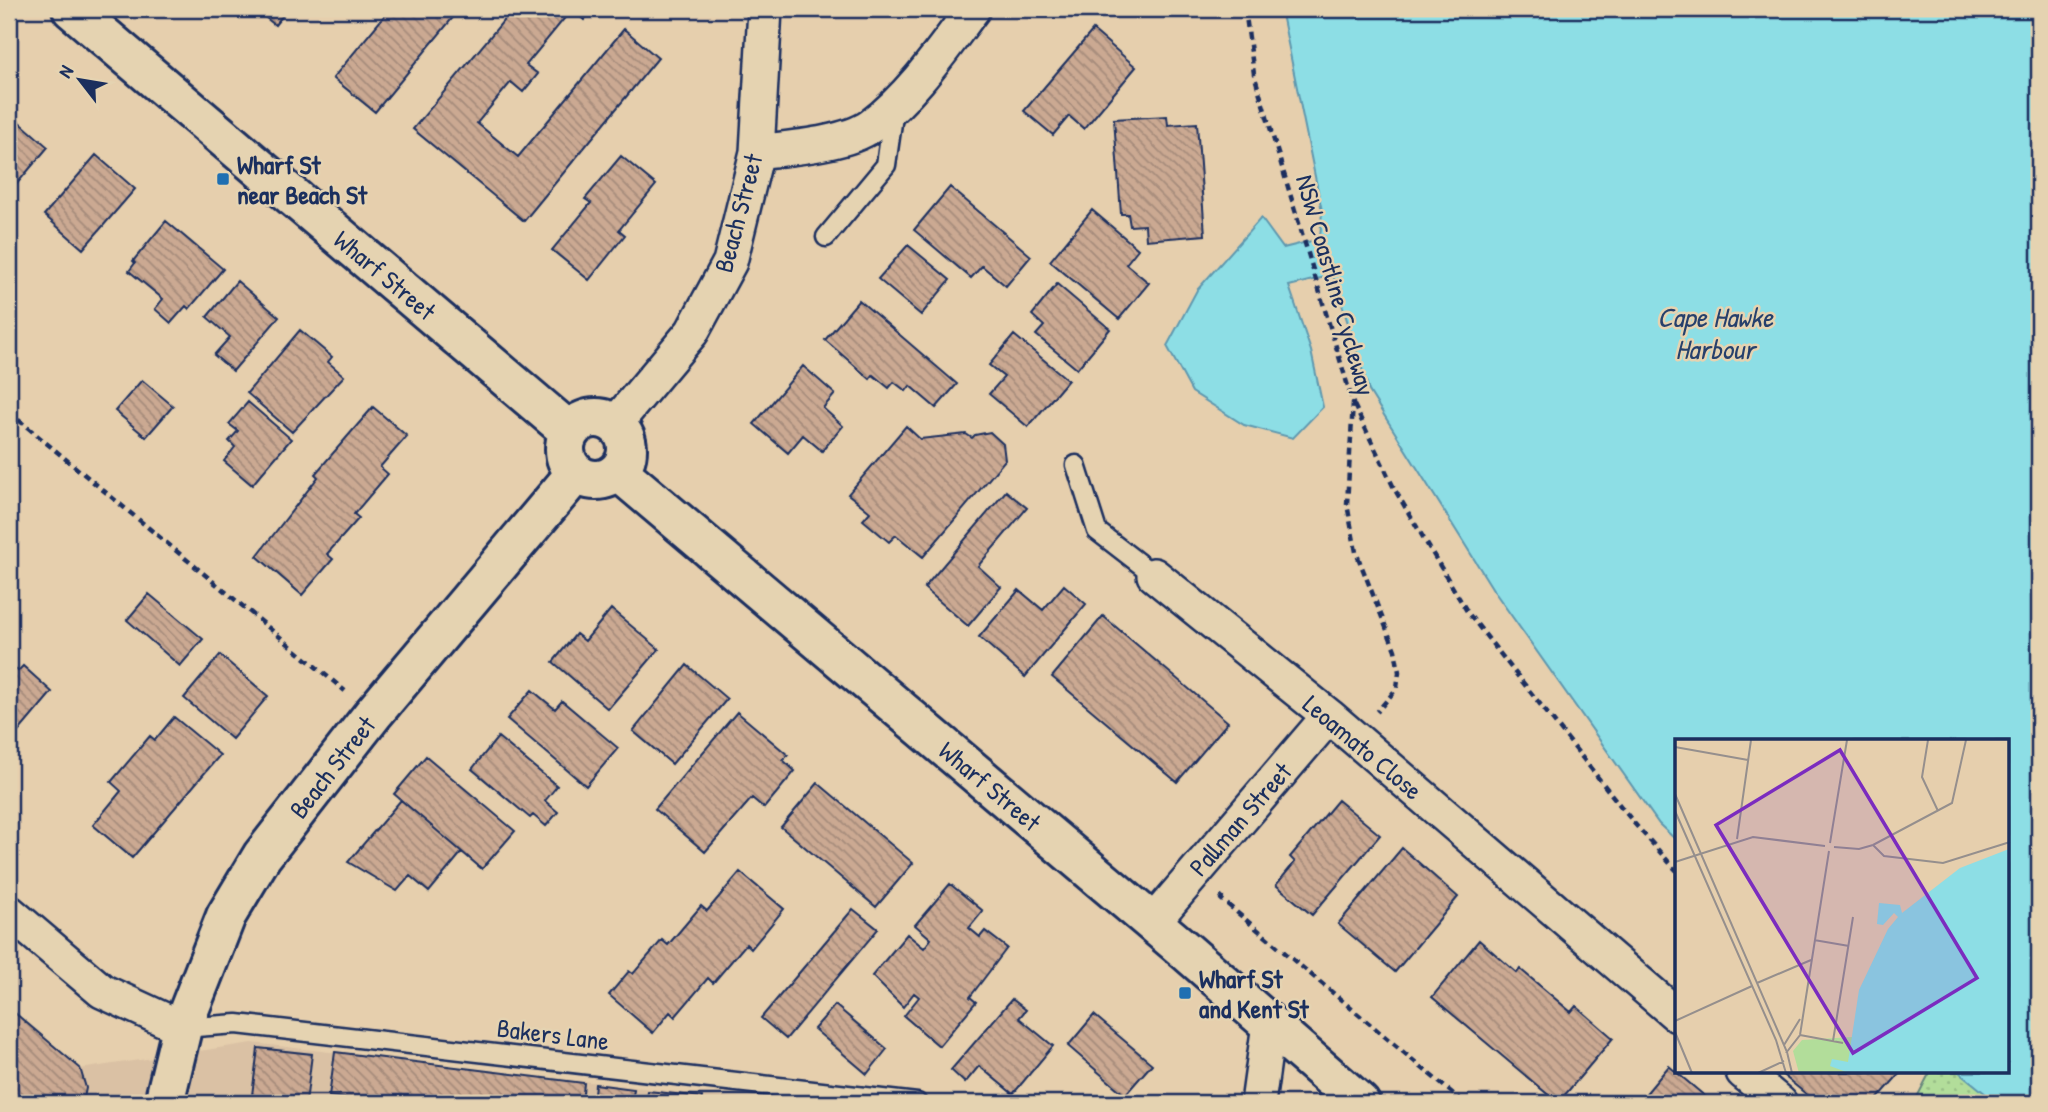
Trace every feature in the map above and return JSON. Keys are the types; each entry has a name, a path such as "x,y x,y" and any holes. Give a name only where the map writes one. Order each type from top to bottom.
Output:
{"street":[{"name":"Wharf Street","path":"72,9 570,432"},
{"name":"Beach Street","path":"615,424 692,332 730,262 757,152 765,9"},
{"path":"757,152 822,143 870,127 928,69 973,9"},
{"path":"591,418 615,424 623,434 627,447 625,460 618,471 597,481 576,473 565,454 570,432 579,423 591,418"},
{"name":"Wharf Street","path":"618,471 1152,923 1360,1103"},
{"name":"Beach Street","path":"164,1103 183,1028 226,916 262,856 373,714 576,473"},
{"name":"Leoamato Close","path":"1153,575 1329,716 1675,1013"},
{"name":"Pallman Street","path":"1152,923 1329,716"},
{"path":"9,912 102,991 183,1028"},
{"path":"1258,1103 1269,1024"},
{"path":"1745,1074 1780,1103"}],"lane":[{"path":"826,237 886,165 896,102"},
{"name":"Leoamato Close","path":"1076,465 1097,531 1153,575"},
{"name":"Bakers Lane","path":"183,1028 237,1024 916,1103"}],"path":[{"name":"NSW Coastline Cycleway","path":"1245,9 1254,74 1353,403 1347,504 1356,552 1395,650 1399,672 1397,688 1355,739"},
{"path":"1353,403 1395,490 1468,613 1634,823 1675,869"},
{"path":"9,412 373,714"},
{"path":"1230,888 1221,899 1464,1103"}],"shaded area":[{"path":"9,1008 80,1069 252,1043 773,1103 9,1103"}],"green space":[{"path":"1929,1074 1973,1074 2024,1103 1914,1103"}],"water":[{"name":"Cape Hawke Harbour","path":"1281,9 2039,9 2039,1103 1997,1103 1961,1074 2010,1074 2010,739 1675,739 1675,839 1659,824 1494,591 1369,391 1333,275 1289,286 1311,351 1323,407 1293,438 1244,425 1192,392 1167,346 1197,290 1261,218 1283,248 1320,239 1322,211"}],"building":[{"path":"255,9 288,9 275,25"},
{"path":"390,9 460,9 375,112 333,78"},
{"path":"513,9 572,9 526,65 538,74 523,92 511,82 477,123 518,157 624,29 658,58 524,221 413,129"},
{"path":"572,9 593,9 584,20"},
{"path":"1093,30 1136,67 1084,129 1069,116 1053,135 1024,111"},
{"path":"9,113 48,147 9,193"},
{"path":"1167,116 1168,125 1197,123 1205,235 1146,240 1145,225 1130,226 1128,214 1121,214 1114,119"},
{"path":"96,155 135,189 83,249 44,215"},
{"path":"621,156 656,185 619,230 625,235 589,280 552,250 591,203 585,199"},
{"path":"950,187 1031,256 1006,286 982,266 971,278 914,230"},
{"path":"1092,210 1138,249 1126,264 1149,283 1119,319 1050,261"},
{"path":"166,221 223,269 189,309 186,306 171,323 155,309 163,299 129,271 135,263 133,261"},
{"path":"908,245 950,280 921,315 878,279"},
{"path":"237,281 279,317 233,371 214,355 230,337 207,317"},
{"path":"1057,284 1110,329 1077,369 1036,335 1044,326 1032,315"},
{"path":"859,300 957,384 936,408 910,386 906,391 894,382 889,388 873,375 870,379 825,340"},
{"path":"300,330 332,357 328,362 344,376 292,432 247,393"},
{"path":"1014,335 1068,380 1028,427 989,394 1004,377 989,365"},
{"path":"803,366 835,394 823,408 843,426 822,451 803,435 788,453 754,424"},
{"path":"142,380 173,406 146,437 115,411"},
{"path":"248,402 291,439 252,485 224,461 235,447 229,441 238,431 229,424"},
{"path":"373,407 407,436 380,467 388,474 354,514 359,518 327,554 333,559 302,595 257,556 318,477 315,474"},
{"path":"906,426 920,439 966,434 972,438 990,432 1003,444 1005,460 923,557 896,535 889,542 863,520 870,512 848,494"},
{"path":"1006,491 1027,508 978,566 1001,587 968,626 924,588"},
{"path":"1064,585 1086,604 1025,677 979,637 1019,590 1043,610"},
{"path":"149,594 203,639 180,666 127,620"},
{"path":"611,609 659,649 608,709 553,662 576,634 585,641"},
{"path":"1103,616 1228,722 1177,782 1052,677"},
{"path":"220,655 268,696 232,739 184,698"},
{"path":"9,662 18,671 23,666 52,692 9,743"},
{"path":"687,665 727,699 672,764 633,731"},
{"path":"532,690 555,709 562,701 618,748 586,786 507,719"},
{"path":"737,712 788,755 783,760 795,771 764,808 752,798 705,852 655,809"},
{"path":"174,717 220,755 132,858 93,825 121,791 111,782 150,736 155,740"},
{"path":"498,737 557,786 545,801 558,812 546,826 533,815 530,818 472,769"},
{"path":"426,756 515,831 482,869 394,794"},
{"path":"818,783 913,863 876,907 781,827"},
{"path":"401,800 462,852 429,892 410,876 397,891 348,862"},
{"path":"1338,800 1380,835 1312,915 1276,885 1295,862 1290,857"},
{"path":"1402,848 1458,897 1395,972 1338,924"},
{"path":"740,872 784,909 751,949 746,944 713,983 708,978 675,1017 670,1012 653,1033 609,995 629,971 633,974 662,940 668,945 701,906 707,911"},
{"path":"950,884 983,911 969,928 980,937 985,931 1007,948 970,997 976,1002 939,1046 904,1016 919,997 914,993 903,1007 872,976 907,934 924,948 931,939 915,925"},
{"path":"853,909 878,929 786,1039 761,1018"},
{"path":"1479,940 1517,973 1520,969 1571,1012 1576,1006 1613,1038 1558,1103 1432,997"},
{"path":"1012,999 1026,1010 1019,1018 1053,1046 1013,1094 979,1066 965,1083 951,1070"},
{"path":"835,1005 887,1049 867,1074 814,1029"},
{"path":"9,1008 80,1068 86,1088 83,1103 9,1103"},
{"path":"1094,1015 1152,1064 1125,1095 1068,1046"},
{"path":"258,1048 312,1054 306,1103 251,1103"},
{"path":"335,1052 584,1083 582,1103 491,1096 490,1103 391,1103 329,1096"},
{"path":"1669,1066 1675,1074 1679,1074 1713,1103 1638,1103"},
{"path":"1781,1074 1899,1074 1874,1103 1817,1103"},
{"path":"595,1084 634,1089 632,1103 593,1103"},
{"path":"648,1091 702,1097 701,1103 646,1103"}],"place":[{"name":"Wharf St near Beach St","path":"223,179"},
{"name":"Wharf St and Kent St","path":"1185,993"}]}
